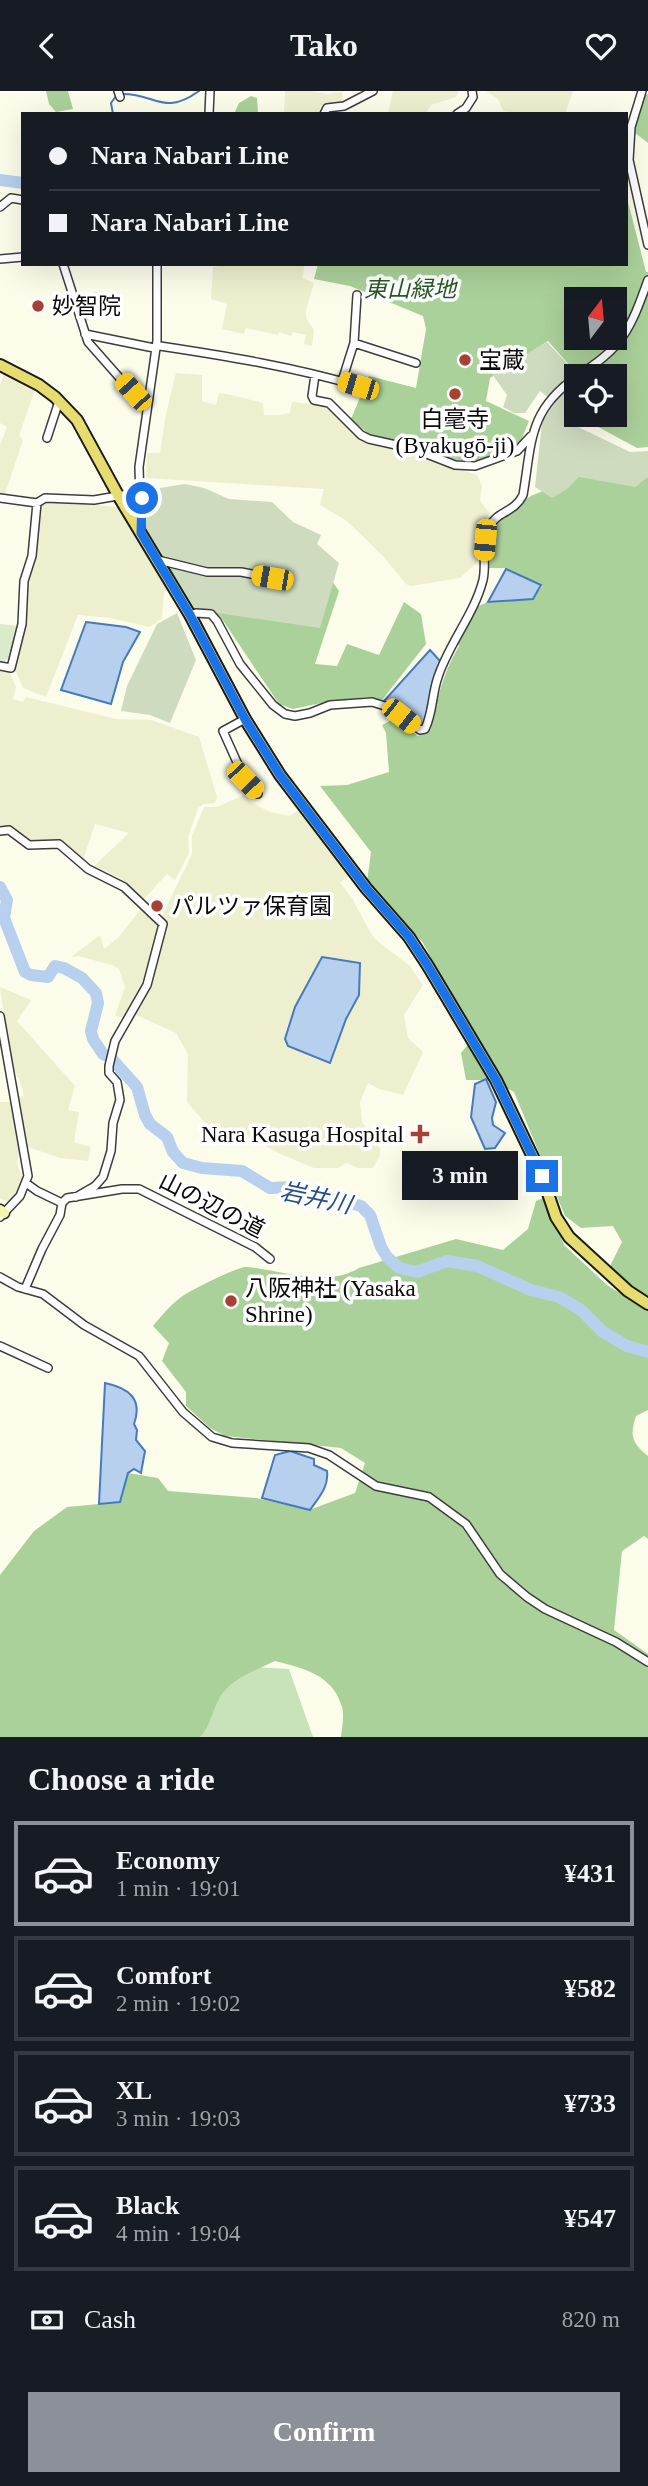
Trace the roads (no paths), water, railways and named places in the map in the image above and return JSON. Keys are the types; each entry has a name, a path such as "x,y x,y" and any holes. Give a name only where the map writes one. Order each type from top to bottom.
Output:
{"main road":[{"path":"0,365 38,385 59,401 77,421 118,497 190,615 245,719 280,775 366,888 409,937 428,966 496,1080 531,1151 556,1217 569,1237 628,1291 648,1304"}],"street":[{"path":"209,112 210,91"},
{"path":"325,112 327,108 344,106 373,91"},
{"path":"460,112 473,97 472,91"},
{"path":"642,91 631,127 629,160 648,245"},
{"path":"0,207 11,198 21,200"},
{"path":"0,260 21,257"},
{"path":"64,266 88,342 148,409"},
{"path":"141,533 140,458 156,347 157,266"},
{"path":"597,364 619,343 633,323 648,281"},
{"path":"342,381 355,343 357,295"},
{"path":"85,334 206,353 358,386"},
{"path":"355,343 416,363"},
{"path":"315,375 312,396 314,400 329,403 361,435 414,449 449,463 481,465 517,451 531,436"},
{"path":"190,615 211,614 240,664 272,705 285,714 295,716 330,705 372,702 388,708 420,730 425,729 438,676 479,592 484,576 487,530 495,520 513,509 523,495 531,436 536,420 548,401 564,385"},
{"path":"47,437 59,401"},
{"path":"0,498 37,503 46,498 94,500 141,492"},
{"path":"0,666 11,668 22,624 24,581 32,556 37,503"},
{"path":"158,560 207,572 241,572 272,578"},
{"path":"245,719 223,731 245,780 258,794"},
{"path":"0,831 9,830 29,845 59,843 88,869 124,887 163,924 147,985 115,1041 109,1066 109,1073 117,1082 120,1100 113,1123 111,1151 103,1177 95,1186 76,1197 67,1198 62,1203 60,1215 41,1249 25,1289"},
{"path":"0,1016 28,1176 20,1196 1,1213"},
{"path":"26,1183 62,1203"},
{"name":"山の辺の道","path":"76,1197 121,1189 139,1189 255,1247 270,1259"},
{"path":"0,1277 43,1294 84,1325 139,1356 183,1412 212,1437 254,1445 309,1448 329,1455 376,1486 429,1497 466,1524 500,1574 527,1597 579,1626 616,1642 648,1662"},
{"path":"0,1346 48,1368"}],"water":[{"path":"506,569 541,585 533,599 488,602"},
{"path":"86,622 126,627 140,632 123,662 111,704 61,690"},
{"path":"430,650 441,662 434,678 424,725 421,726 384,701"},
{"path":"322,957 360,963 359,995 346,1019 330,1063 288,1046 285,1039 295,1007"},
{"path":"486,1079 496,1102 493,1125 505,1133 495,1148 485,1149 471,1117 475,1084"},
{"path":"105,1383 121,1388 135,1401 136,1440 145,1451 141,1473 134,1469 128,1473 120,1502 99,1504"},
{"path":"290,1451 314,1459 314,1465 327,1471 325,1487 310,1510 262,1498 275,1455"}],"waterway":[{"path":"121,94 168,103 187,99 199,91"},
{"path":"113,112 111,103 116,96"},
{"path":"0,180 21,183"},
{"name":"岩井川","path":"0,887 7,900 4,918 25,972 48,977 55,966 64,968 82,978 96,993 98,1003 91,1031 93,1039 103,1054 111,1058 137,1087 150,1124 167,1137 173,1152 183,1163 202,1168 242,1171 270,1188 292,1187 361,1206 370,1215 387,1257 399,1268 417,1272 447,1261 477,1266 531,1290 559,1297 581,1310 603,1332 627,1346 648,1352"}],"place":[{"name":"妙智院","path":"38,306"},
{"name":"宝蔵","path":"465,360"},
{"name":"白毫寺 (Byakugō-ji)","path":"455,394"},
{"name":"パルツァ保育園","path":"157,906"},
{"name":"Nara Kasuga Hospital","path":"420,1134"},
{"name":"八阪神社 (Yasaka Shrine)","path":"231,1301"}],"park label":[{"name":"東山緑地","path":"410,289"}]}
